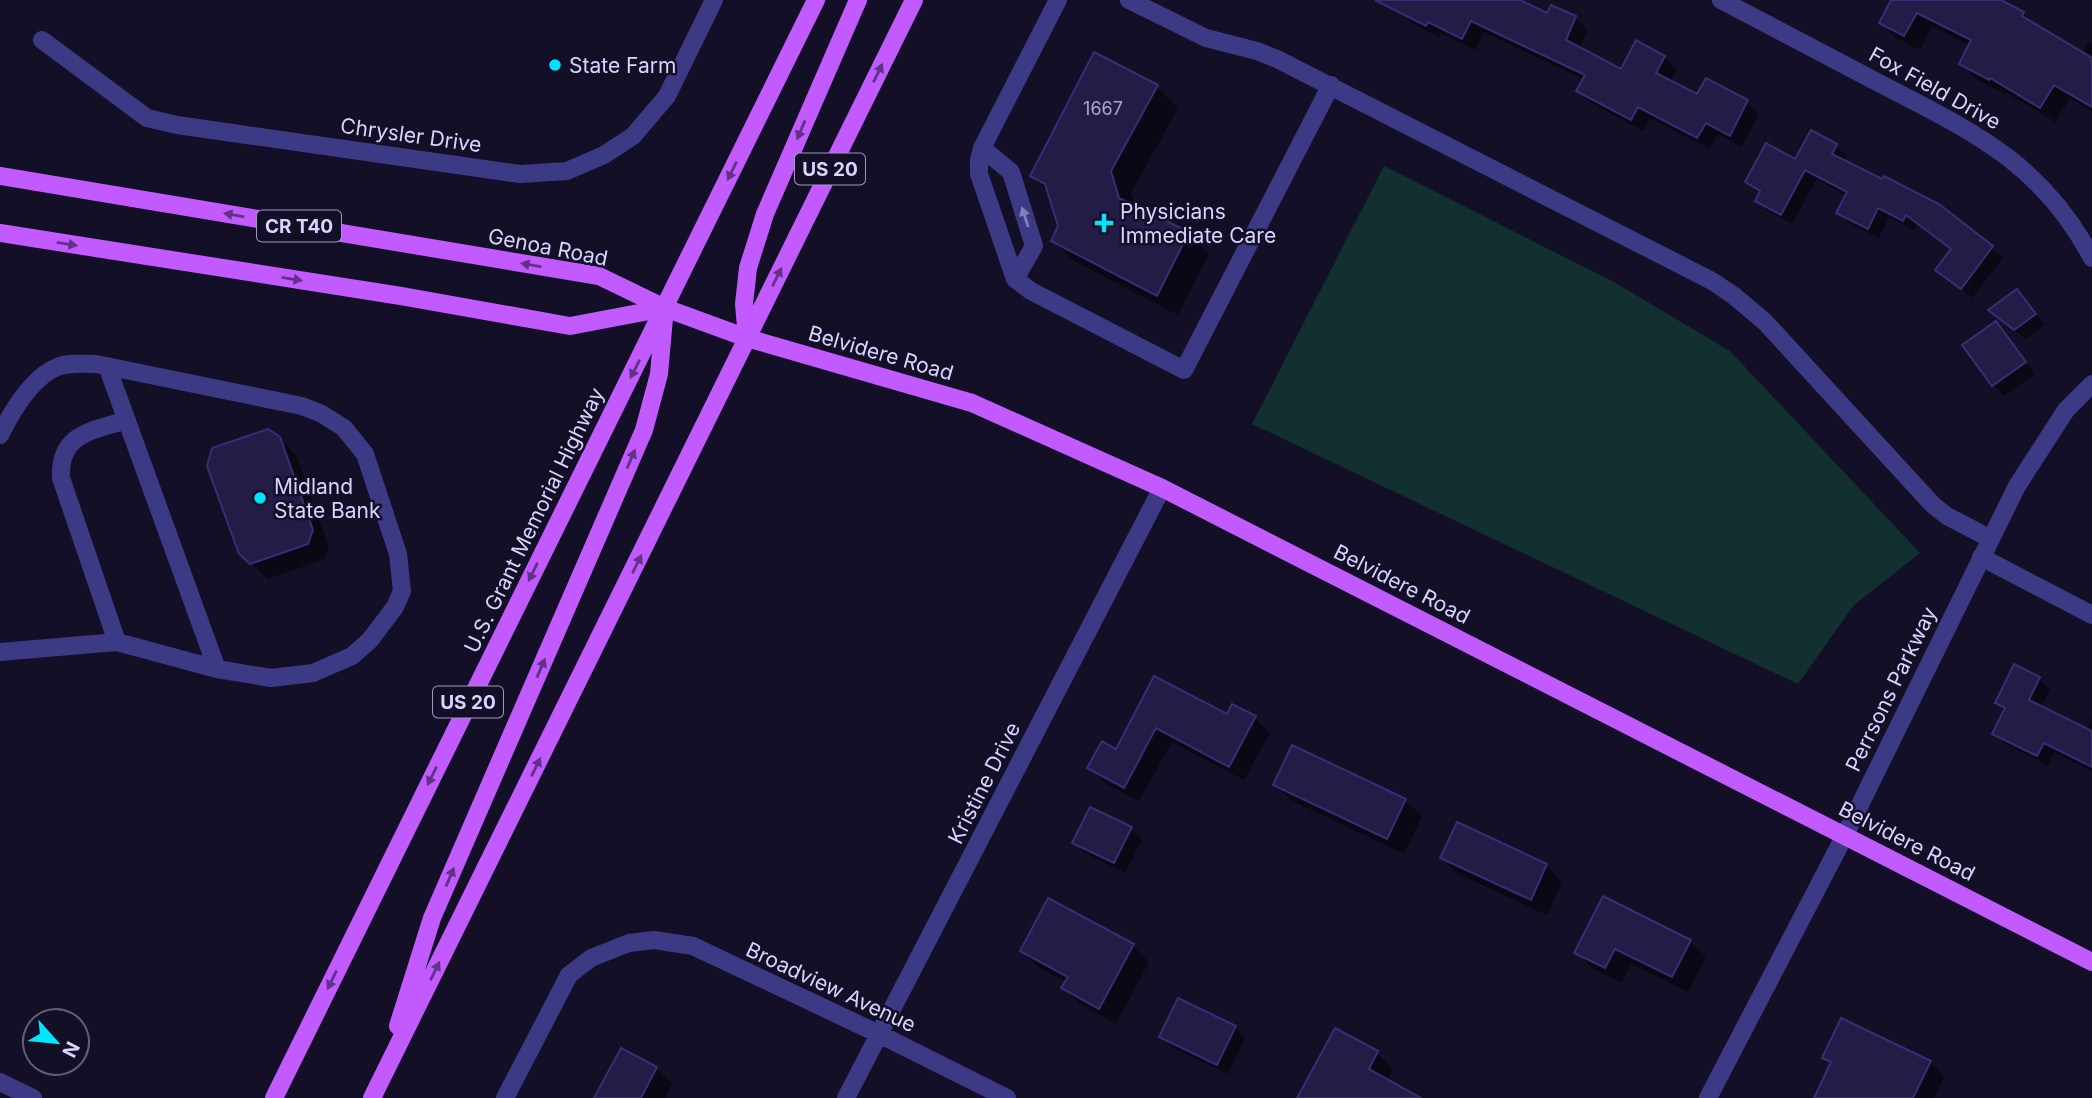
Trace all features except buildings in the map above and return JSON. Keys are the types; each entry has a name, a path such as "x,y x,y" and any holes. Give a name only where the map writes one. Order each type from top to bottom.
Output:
{"main road":[{"name":"U.S. Grant Memorial Highway","path":"274,1098 817,0"},
{"path":"747,338 744,304 748,268 765,214 858,0"},
{"name":"US 20","path":"372,1098 914,0"},
{"name":"Genoa Road","path":"0,176 598,276 665,308"},
{"path":"0,233 401,296 570,326 665,308 659,374 644,430 432,918 380,1080"},
{"name":"Belvidere Road","path":"665,308 747,338 972,403 1162,488 2092,962"}],"street":[{"name":"Chrysler Drive","path":"42,40 147,118 177,125 520,174 568,171 604,155 633,136 667,96 714,0"},
{"path":"1058,0 982,148 979,174 1015,279 1031,291 1184,370 1331,85"},
{"path":"1129,0 1206,38 1257,51 1331,85 1712,281 1765,322 1933,505 1947,516 1991,539"},
{"name":"Fox Field Drive","path":"1721,0 1940,115 2007,155 2030,174 2069,220 2092,258"},
{"path":"982,148 1011,172 1034,246 1015,279"},
{"path":"0,435 25,394 39,379 57,367 77,363 107,366 302,406 322,414 344,428 365,454 398,554 402,591 395,607 370,640 352,656 313,673 271,678 217,669 117,642 0,651"},
{"path":"107,366 217,669"},
{"name":"Perrsons Parkway","path":"1708,1098 1845,835 2017,486 2066,410 2092,384"},
{"path":"117,642 61,478 60,464 71,441 85,433 127,420"},
{"name":"Kristine Drive","path":"846,1098 1162,488"},
{"path":"1981,557 2092,615"},
{"name":"Broadview Avenue","path":"505,1098 569,975 591,958 629,943 654,940 693,947 879,1034 1007,1098"},
{"path":"0,1082 33,1098"}],"green space":[{"path":"1384,166 1614,282 1730,351 1920,553 1854,605 1798,684 1252,424"}],"place":[{"name":"State Farm","path":"555,65"},
{"name":"Physicians Immediate Care","path":"1104,223"},
{"name":"Midland State Bank","path":"260,498"}]}
